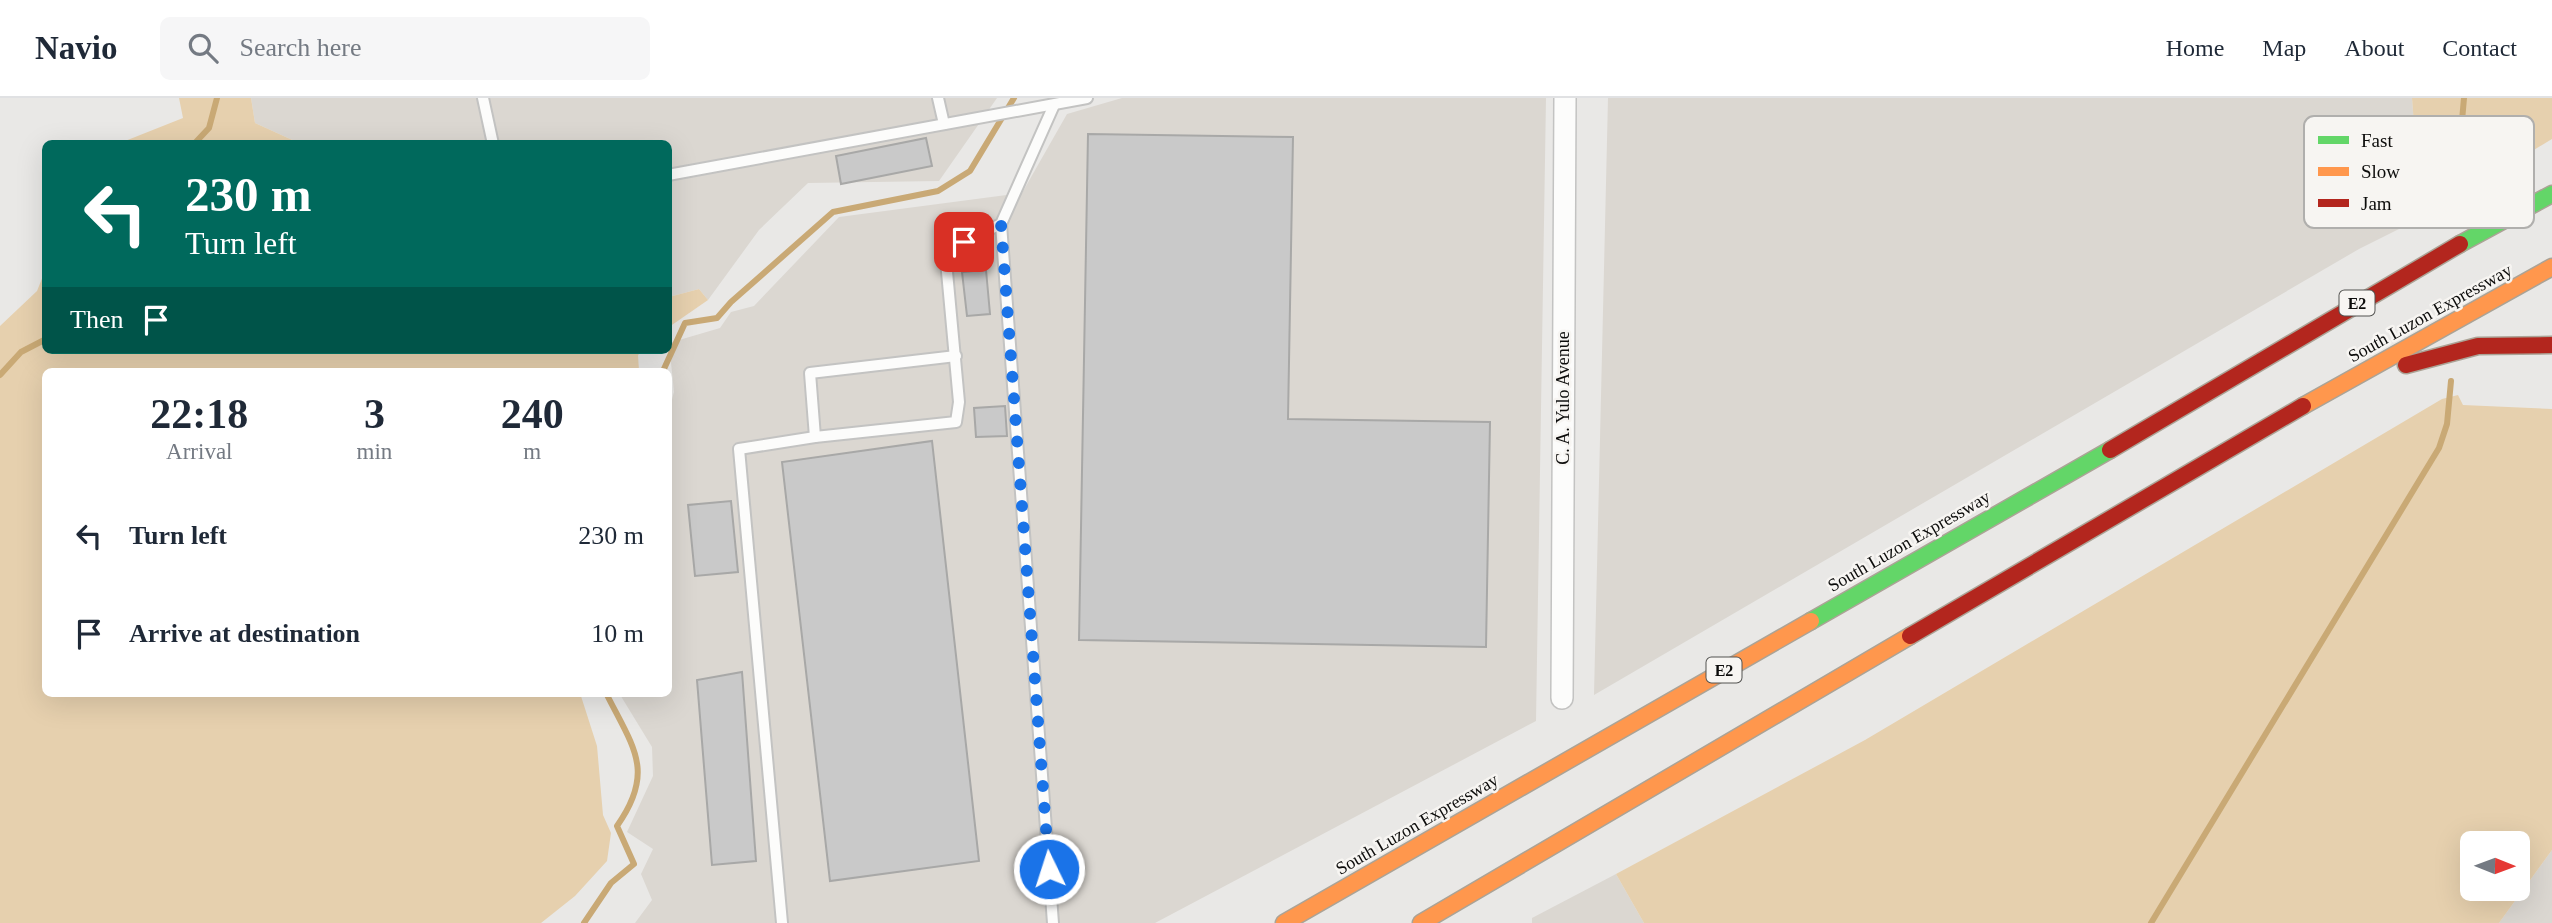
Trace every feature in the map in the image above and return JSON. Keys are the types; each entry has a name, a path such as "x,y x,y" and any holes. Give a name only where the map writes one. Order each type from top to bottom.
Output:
{"highway":[{"name":"South Luzon Expressway","path":"2534,204 2552,194"},
{"name":"South Luzon Expressway","path":"1284,923 2165,418 2391,282 2490,228"},
{"name":"South Luzon Expressway","path":"1420,923 2343,382 2552,267"},
{"path":"2343,382 2478,346 2552,345"}],"street":[{"name":"C. A. Yulo Avenue","path":"1562,698 1565,98"}],"lane":[{"path":"483,98 492,140"},
{"path":"938,98 944,124"},
{"path":"672,174 1087,98"},
{"path":"1053,923 1001,224 1054,105"},
{"path":"782,923 739,449 815,437 956,422 959,402 945,250 1001,224"},
{"path":"815,437 810,373 956,356"}],"shaded area":[{"path":"179,98 251,98 255,123 292,140 128,140 183,118"},
{"path":"251,98 997,98 939,181 808,183 759,230 708,300 699,289 672,296 672,140 292,140 255,123"},
{"path":"1122,98 1546,98 1536,721 1155,923 635,923 652,900 641,874 653,849 627,832 653,776 652,747 621,697 672,697 672,342 720,328 731,312 754,306 839,217 1022,193 1067,114"},
{"path":"1608,98 2412,98 2413,116 2304,116 2304,228 2401,228 2359,249 1594,695"},
{"path":"2412,98 2552,98 2552,139 2534,150 2534,116 2413,116"},
{"path":"42,278 42,354 639,354 639,368 42,368 42,697 581,697 597,746 603,815 611,833 607,861 575,896 541,923 0,923 0,326 37,291"},
{"path":"699,289 708,300 672,325 672,296"},
{"path":"2458,395 2463,405 2552,409 2552,850 2530,880 2530,831 2460,831 2460,901 2515,901 2499,923 1644,923 1616,874 1865,740 2442,399"},
{"path":"2552,850 2552,923 2499,923 2515,901 2530,901 2530,880"},
{"path":"1616,874 1644,923 1532,923 1532,918"}],"building":[{"path":"1088,134 1293,137 1288,419 1490,422 1486,647 1079,640"},
{"path":"926,138 932,166 841,184 836,156"},
{"path":"986,270 990,314 967,316 962,272"},
{"path":"1005,406 1007,436 976,437 974,408"},
{"path":"932,441 979,861 830,881 782,462"},
{"path":"731,501 738,572 695,576 688,505"},
{"path":"742,672 756,861 712,865 697,680"}],"waterway":[{"path":"198,140 209,128 217,98"},
{"path":"672,351 685,323 717,318 731,302 833,212 938,191 970,171 1014,98"},
{"path":"2462,116 2464,98"},
{"path":"0,375 21,352 42,341"},
{"path":"664,368 671,354"},
{"path":"2151,923 2439,448 2447,424 2451,381"},
{"path":"584,923 611,883 634,864 617,826 636,790 636,759 632,744 608,697"}],"traffic: fast":[{"path":"2534,204 2552,194"},
{"path":"2460,244 2489,228"},
{"path":"1811,621 2110,450"}],"traffic: slow":[{"path":"2303,406 2552,267"},
{"path":"1284,923 1811,621"},
{"path":"1421,923 1910,636"}],"traffic: jam":[{"path":"2110,450 2460,244"},
{"path":"2406,365 2478,346 2552,345"},
{"path":"1910,636 2303,406"}],"route":[{"path":"964,242 1001,224 1049,869"}]}
